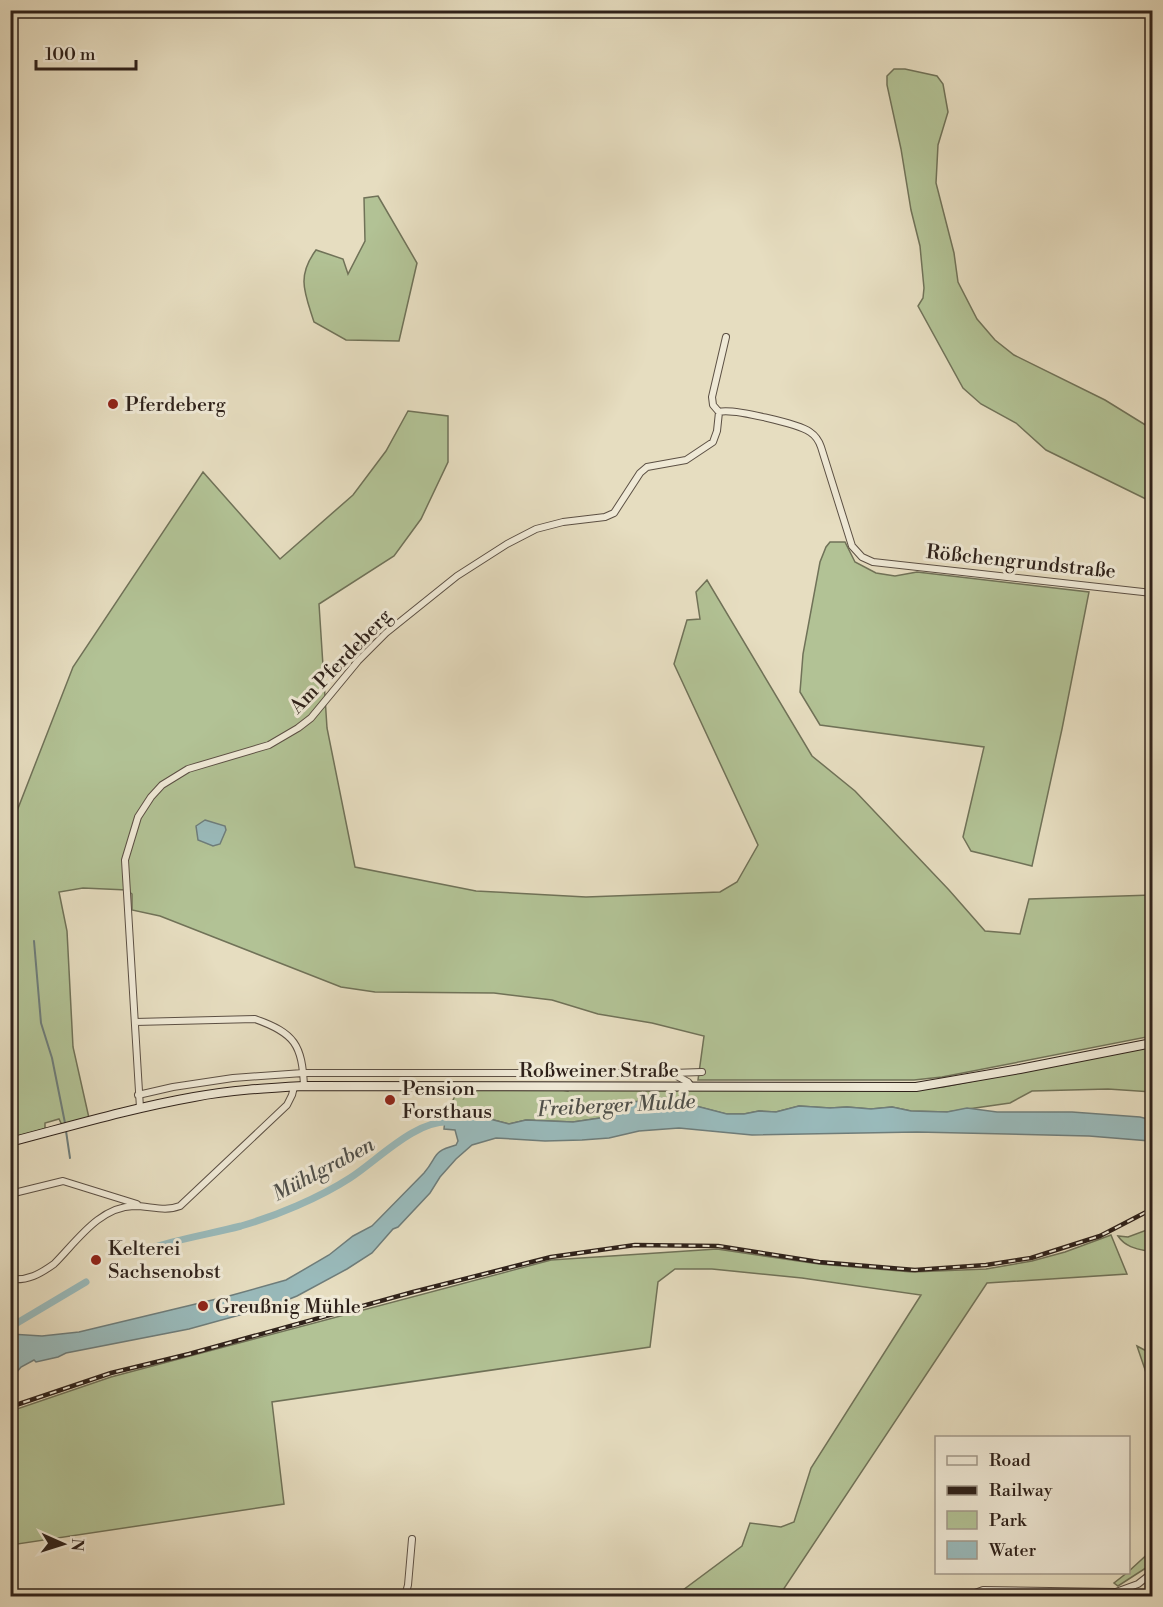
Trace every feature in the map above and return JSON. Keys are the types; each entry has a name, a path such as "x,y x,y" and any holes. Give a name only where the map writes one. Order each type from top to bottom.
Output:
{"main road":[{"name":"Roßweiner Straße","path":"10,1142 195,1096 299,1086 915,1087 1152,1043"}],"street":[{"name":"Am Pferdeberg","path":"140,1108 132,942 125,860 138,817 151,796 162,785 188,769 269,745 298,728 311,718 358,661 386,633 457,576 507,543 536,530 563,522 605,517 614,513 640,473 647,467 686,460 713,442 717,431 718,412 713,405 712,397 726,337"},
{"name":"Rößchengrundstraße","path":"718,412 734,411 796,426 813,433 821,447 852,546 862,557 873,562 1152,593"},
{"path":"10,1279 22,1280 45,1271 105,1213 129,1206 173,1209 180,1206 287,1105 299,1086 303,1073 302,1058 297,1045 269,1024 255,1019 135,1022"},
{"path":"138,1095 233,1078 303,1073 702,1072"},
{"path":"360,1086 361,1073"},
{"path":"433,1073 433,1086"},
{"path":"671,1073 691,1086"},
{"path":"10,1194 63,1181 140,1206"},
{"path":"405,1596 412,1539"},
{"path":"967,1596 983,1590 1116,1592 1138,1584 1152,1573"}],"green space":[{"path":"894,69 937,76 943,84 948,112 938,145 936,183 954,253 958,282 977,319 995,340 1014,355 1105,400 1152,429 1152,502 1046,450 1016,423 981,404 963,388 918,306 923,298 924,288 920,246 887,85 887,76"},
{"path":"378,196 417,263 399,341 346,340 314,322 305,294 304,277 316,250 343,259 348,274 365,241 364,198"},
{"path":"408,411 448,416 448,462 421,519 394,556 319,604 327,728 355,867 476,891 586,897 720,892 737,882 758,845 674,664 687,620 700,619 696,592 707,580 812,756 855,791 985,931 1020,934 1029,899 1152,895 1152,1036 942,1077 914,1080 698,1080 704,1036 652,1023 598,1014 552,1000 494,993 375,992 341,987 160,916 132,910 132,894 127,890 83,888 59,892 67,931 73,1047 89,1118 62,1125 59,1119 45,1123 45,1129 11,1138 10,939 17,937 11,906 10,829 73,667 203,472 280,559 353,495 386,451"},
{"path":"830,542 845,542 855,562 876,573 895,576 917,572 1089,592 1032,866 971,851 963,837 984,747 820,725 800,692 803,654 820,562"},
{"path":"1152,1046 1152,1092 1108,1089 1032,1091 1010,1103 947,1112 911,1111 892,1107 871,1109 799,1106 776,1112 726,1114 665,1098 633,1102 623,1111 609,1113 601,1118 573,1122 526,1120 509,1124 482,1117 445,1118 458,1089 916,1090 943,1087"},
{"path":"1152,1228 1152,1252 1129,1246 1118,1236 1128,1237"},
{"path":"1111,1235 1127,1274 987,1283 779,1596 675,1596 742,1546 750,1523 781,1527 794,1522 811,1468 921,1295 802,1278 712,1269 675,1269 658,1282 650,1347 272,1402 284,1504 11,1545 11,1411 111,1377 551,1260 717,1249 819,1264 912,1272 986,1269 1032,1261"},
{"path":"1137,1346 1152,1354 1152,1390"},
{"path":"1152,1550 1152,1564 1118,1586 1114,1583 1125,1574 1130,1574 1130,1570"}],"water":[{"path":"205,820 225,826 226,830 220,844 213,846 198,840 196,826"},
{"path":"665,1098 727,1114 776,1112 799,1106 871,1109 892,1107 911,1111 947,1112 967,1108 997,1112 1072,1112 1140,1117 1152,1120 1152,1148 1150,1141 1089,1136 917,1132 752,1135 679,1128 639,1131 609,1138 582,1140 545,1141 496,1138 472,1145 456,1159 430,1193 372,1253 297,1296 272,1306 189,1329 66,1353 36,1362 34,1360 21,1367 11,1379 11,1334 42,1336 79,1332 229,1296 286,1280 329,1255 353,1236 372,1226 424,1173 439,1152 456,1145 458,1141 455,1130 444,1129 445,1118 482,1117 509,1124 526,1120 573,1122 600,1118 609,1113 623,1111 633,1102"},
{"path":"1152,1288 1152,1335 1148,1311"}],"waterway":[{"path":"34,941 41,1023 52,1058 65,1123"},
{"name":"Mühlgraben","path":"148,1249 241,1226 297,1206 350,1178 411,1134 424,1127 451,1122"},
{"path":"66,1131 70,1158"},
{"name":"Mühlgraben","path":"10,1329 86,1282"}],"railway":[{"path":"10,1407 111,1373 551,1257 635,1245 718,1246 819,1262 915,1270 986,1265 1031,1258 1100,1236 1152,1209"}],"place":[{"name":"Pferdeberg","path":"113,404"},
{"name":"Pension Forsthaus","path":"390,1100"},
{"name":"Kelterei Sachsenobst","path":"96,1260"},
{"name":"Greußnig Mühle","path":"203,1306"}],"water label":[{"name":"Freiberger Mulde","path":"616,1105"}]}
